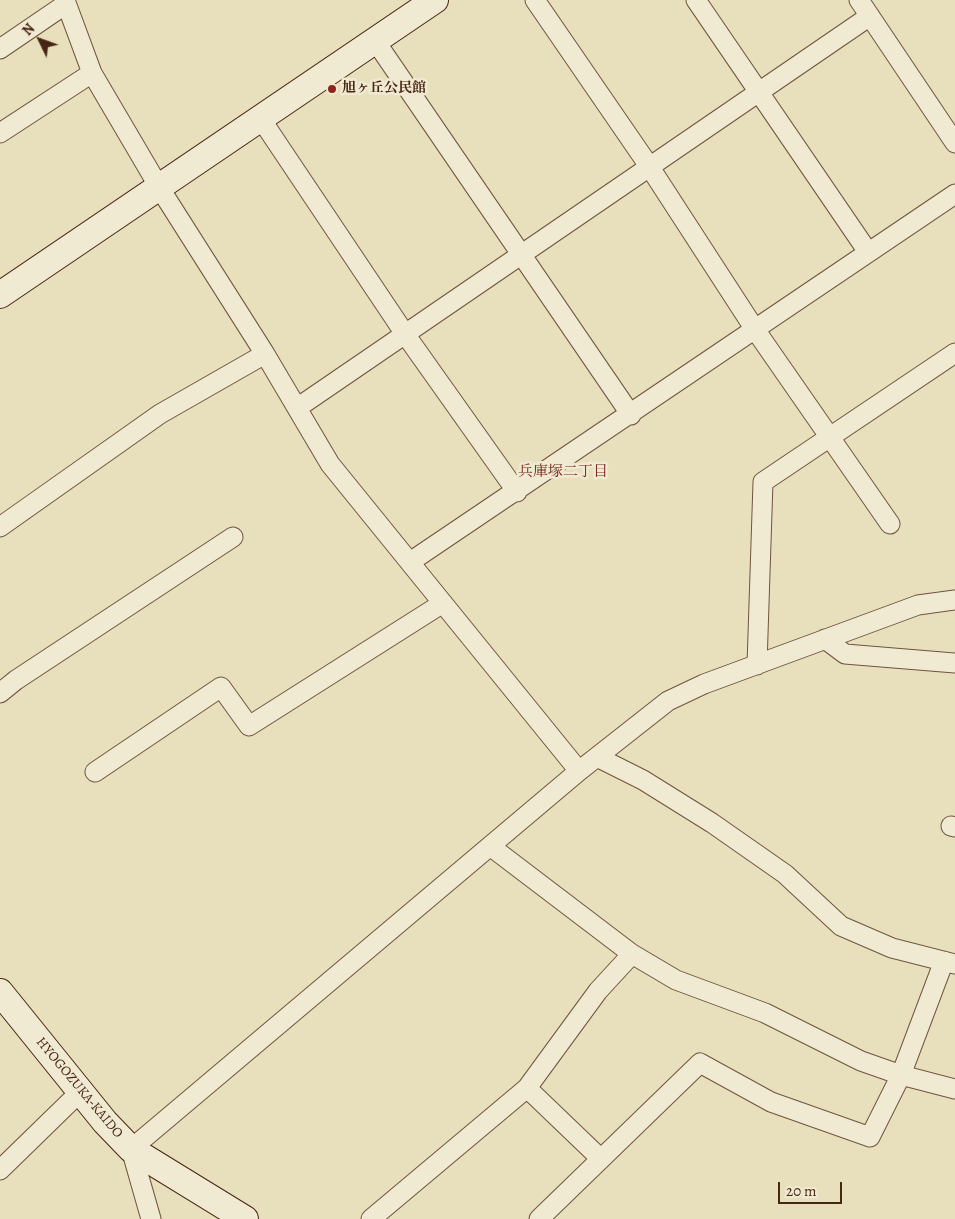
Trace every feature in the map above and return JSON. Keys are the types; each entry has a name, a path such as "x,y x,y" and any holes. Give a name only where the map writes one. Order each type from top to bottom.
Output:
{"street":[{"path":"0,295 376,42 435,0"},
{"path":"535,0 650,166 754,328 890,524"},
{"path":"696,0 868,252"},
{"path":"859,0 955,143"},
{"path":"0,49 65,2 92,73 159,187 265,354 330,464 579,771"},
{"path":"297,408 870,16"},
{"path":"376,42 631,415"},
{"path":"0,133 92,73"},
{"path":"261,119 405,334 517,492"},
{"path":"410,562 517,492 631,415 754,328 955,194"},
{"path":"0,526 160,414 265,354"},
{"path":"757,665 763,482 955,354"},
{"path":"0,693 16,680 233,537"},
{"path":"151,1219 131,1149 579,771 668,701 704,684 918,604 955,600"},
{"path":"95,772 221,687 249,726 443,603"},
{"path":"825,639 845,654 955,663"},
{"path":"539,1219 700,1063 772,1102 870,1136 901,1075 950,963 892,948 840,926 777,868 644,780 597,757"},
{"path":"490,846 632,954 676,980 765,1013 861,1062 955,1090"},
{"path":"371,1219 527,1088 598,992 632,954"},
{"name":"HYOGOZUKA-KAIDO","path":"0,992 80,1092 131,1149 245,1219"},
{"path":"527,1088 601,1159"},
{"path":"0,1170 80,1092"}],"place":[{"name":"旭ヶ丘公民館","path":"332,89"}],"district":[{"name":"兵庫塚二丁目","path":"563,472"}]}
